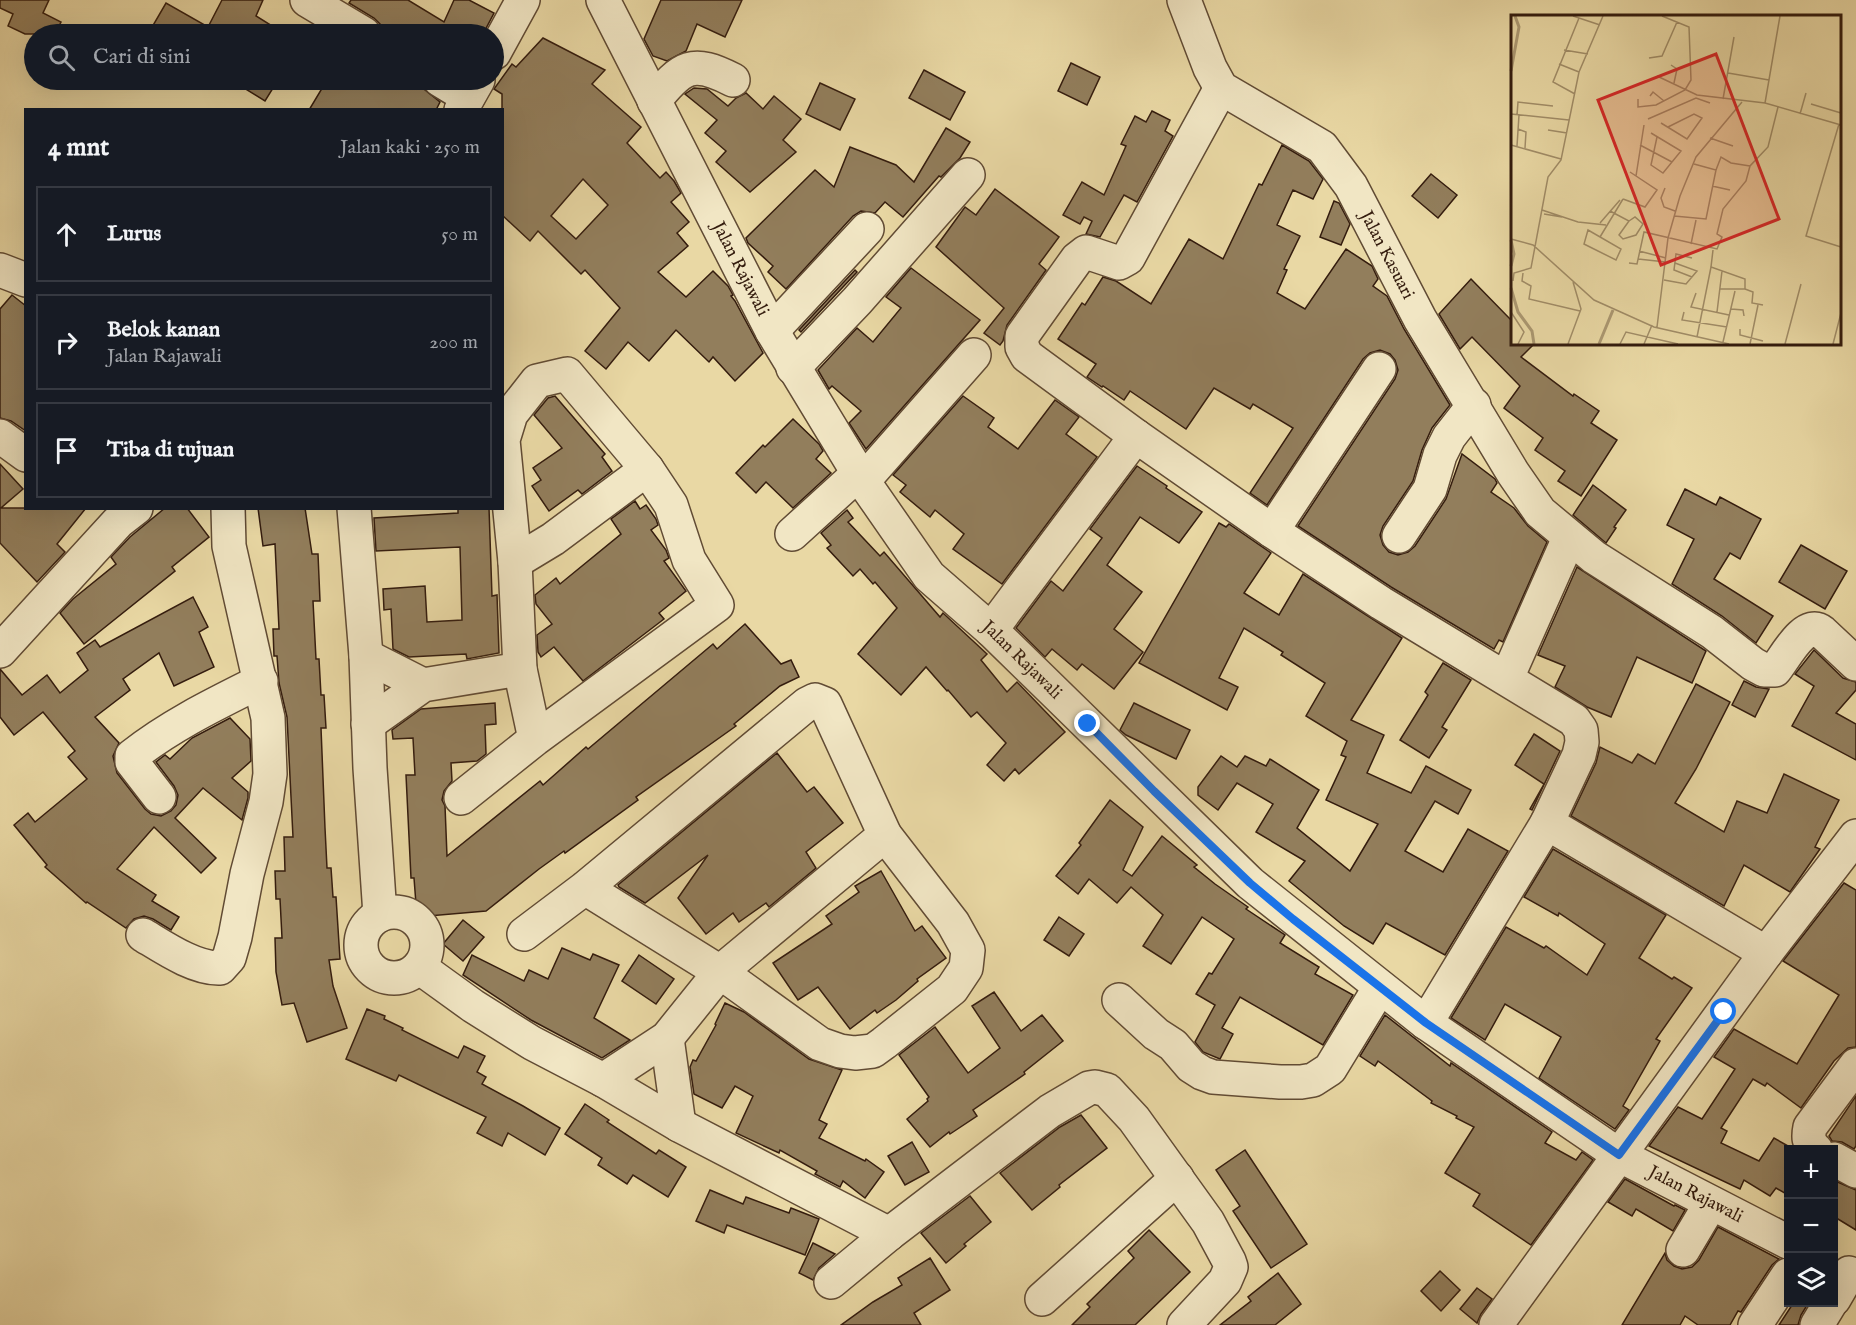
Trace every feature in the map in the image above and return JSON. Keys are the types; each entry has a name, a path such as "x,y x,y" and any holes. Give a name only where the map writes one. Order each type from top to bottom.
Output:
{"street":[{"path":"307,0 347,24"},
{"path":"504,35 523,0"},
{"name":"Jalan Rajawali","path":"603,0 772,331 860,477 929,576 991,630 1250,883 1426,1023 1619,1155 1784,1240"},
{"path":"1184,0 1210,68 1221,88 1128,258 1119,263 1086,252 1077,260 1022,336 1022,347 1027,356 1272,531 1381,603 1574,720 1581,730 1582,742 1579,755 1547,823 1426,1023"},
{"path":"654,101 666,86 688,69 696,67 712,70 733,80"},
{"name":"Jalan Kasuari","path":"1221,88 1322,147 1351,186 1420,319 1513,473 1540,512 1594,557 1712,632 1764,670 1774,670 1801,635 1807,629 1813,628 1822,632 1856,664"},
{"path":"794,368 857,301 968,175"},
{"path":"772,331 867,229"},
{"path":"0,270 24,279"},
{"path":"792,534 860,477 974,355"},
{"path":"1272,531 1379,369"},
{"path":"461,798 535,739 717,605 689,560 671,505 647,469 567,374 537,381 511,414 504,437"},
{"path":"1399,536 1430,489 1449,437 1473,405"},
{"path":"0,436 24,454"},
{"path":"991,630 1136,436"},
{"path":"504,450 515,562 520,669 535,739"},
{"path":"515,562 553,539 647,469"},
{"path":"142,935 204,966 220,968 229,958 235,937 247,874 266,802 270,774 268,718 229,546 228,510"},
{"path":"354,510 366,656 380,915"},
{"path":"0,651 118,513"},
{"path":"1507,678 1569,537"},
{"path":"366,656 423,685"},
{"path":"368,724 423,685 520,669"},
{"path":"159,797 132,762 132,756 205,709 261,681"},
{"path":"524,934 585,888 814,700 825,704 885,835 953,923 968,950 966,968 952,990 873,1051 855,1053 840,1051 820,1044 720,972 585,888"},
{"path":"1547,823 1766,953"},
{"path":"603,1080 667,1038 720,972 885,835"},
{"path":"1496,1325 1766,953 1856,836"},
{"path":"399,912 416,920 425,936 425,955 419,967 410,974 398,978 380,975 365,963 360,945 366,927 380,915 399,912"},
{"path":"419,967 473,1006 532,1043 603,1080 679,1125 890,1234"},
{"path":"1119,999 1156,1034 1173,1045 1191,1066 1202,1073 1224,1078 1301,1082 1313,1080 1330,1069 1380,987"},
{"path":"667,1038 679,1125"},
{"path":"1812,1145 1808,1138 1810,1127 1856,1065"},
{"path":"831,1282 1050,1112 1089,1088 1095,1087 1107,1090 1134,1119 1208,1222 1222,1245 1231,1267 1224,1281 1184,1325"},
{"path":"1838,1162 1856,1171"},
{"path":"1042,1299 1177,1178"},
{"path":"1683,1250 1711,1203"},
{"path":"1755,1325 1784,1281"},
{"path":"1817,1325 1828,1307"}],"building":[{"path":"0,0 49,0 43,13 61,22 60,24 24,24 24,34 8,26 13,14 0,8"},
{"path":"222,0 263,0 256,16 269,24 210,24"},
{"path":"351,0 408,0 444,22 454,0 469,0 494,13 488,24 380,24 349,3"},
{"path":"661,0 742,0 725,37 697,24 686,51 667,61 653,56 644,39"},
{"path":"166,3 203,24 154,24"},
{"path":"543,38 605,70 592,84 641,127 627,143 660,178 666,172 674,181 681,193 671,202 689,222 677,233 688,246 658,272 686,297 713,271 728,286 733,295 731,296 763,353 735,381 713,357 709,362 676,330 649,361 628,342 606,369 585,351 620,308 585,270 581,274 538,231 530,241 504,217 504,108 502,108 502,94 496,90 504,90 504,75 512,64 516,67","holes":["583,179 608,205 576,239 551,216"]},
{"path":"1071,63 1100,77 1087,105 1058,91"},
{"path":"924,70 965,92 950,120 909,98"},
{"path":"820,83 855,99 840,130 806,114"},
{"path":"694,88 707,89 728,106 736,98 746,93 763,109 774,96 801,119 783,140 796,152 750,192 716,162 726,151 705,133 717,120 685,94"},
{"path":"247,90 272,90 265,101"},
{"path":"321,90 425,90 440,102 437,108 310,108"},
{"path":"1152,111 1170,120 1165,131 1173,136 1137,202 1124,195 1100,237 1086,234 1092,221 1084,217 1080,224 1063,215 1082,182 1104,195 1126,146 1121,144 1135,116 1146,122"},
{"path":"946,128 970,142 960,158 941,177 939,176 903,217 885,202 875,213 861,211 853,216 786,289 768,272 773,266 748,243 746,238 815,170 834,187 850,147 896,165 914,182"},
{"path":"1282,145 1309,161 1323,179 1313,199 1293,190 1277,225 1300,236 1284,269 1287,270 1277,293 1305,309 1346,249 1372,266 1378,279 1373,286 1387,296 1450,405 1432,428 1422,450 1413,481 1383,526 1380,535 1383,545 1389,552 1398,555 1408,552 1415,546 1446,499 1462,454 1495,479 1497,483 1491,492 1514,508 1528,526 1547,542 1503,642 1499,640 1494,649 1391,587 1298,526 1395,379 1398,370 1390,354 1380,350 1370,353 1363,359 1267,505 1250,493 1293,428 1253,404 1250,409 1214,388 1186,429 1130,391 1124,400 1087,377 1096,364 1058,339 1082,303 1085,305 1103,277 1116,281 1151,304 1189,239 1223,259 1259,184 1262,185"},
{"path":"1431,174 1457,195 1438,218 1412,196"},
{"path":"995,189 1059,237 1039,264 1046,270 1007,325 1000,345 984,333 1004,308 936,247 965,207 976,215"},
{"path":"1334,201 1339,203 1350,224 1341,245 1320,237"},
{"path":"911,268 980,320 866,449 849,423 861,411 832,386 829,389 818,370 857,328 873,342 901,308 886,297"},
{"path":"855,270 857,272 801,332 799,330"},
{"path":"1471,279 1511,320 1511,345 1533,345 1521,357 1573,396 1574,394 1599,411 1591,423 1617,440 1581,496 1558,481 1565,471 1535,450 1543,438 1504,408 1520,386 1472,337 1460,349 1439,314"},
{"path":"12,295 24,304 24,430 11,421 0,418 0,309"},
{"path":"555,396 605,454 602,457 612,471 582,494 578,490 549,511 532,486 541,480 533,468 562,448 534,415 548,398"},
{"path":"963,396 994,418 988,427 1018,449 1055,400 1079,417 1066,434 1097,457 1002,584 953,549 964,534 935,510 930,517 900,492 906,485 893,475"},
{"path":"793,419 819,444 823,451 816,459 831,473 793,508 766,482 756,493 736,473"},
{"path":"0,464 23,489 1,508 84,510 57,544 65,552 37,582 0,543"},
{"path":"1137,466 1202,512 1179,543 1140,517 1107,565 1142,592 1114,629 1143,652 1114,689 1082,664 1077,670 1052,649 1045,657 1016,628 1051,581 1063,591 1102,538 1090,529"},
{"path":"1593,485 1626,510 1606,543 1573,515"},
{"path":"1685,489 1716,505 1720,497 1761,519 1740,559 1730,553 1714,579 1773,616 1756,643 1722,616 1672,584 1694,539 1667,525"},
{"path":"635,501 640,509 646,505 656,519 658,525 651,530 666,550 669,558 664,561 686,591 659,613 664,619 583,681 554,647 541,657 538,652 537,635 552,624 536,604 535,595 556,578 560,584 621,534 611,519"},
{"path":"163,510 189,510 209,537 172,567 175,571 84,644 60,613 73,599 116,564 111,557 130,537"},
{"path":"258,510 305,510 312,554 318,554 320,601 313,601 316,659 319,659 326,728 321,728 327,868 331,868 333,897 336,897 340,959 329,960 333,986 347,1028 307,1042 294,1003 282,1005 276,972 275,938 282,938 280,899 276,899 275,871 285,871 284,837 293,837 287,717 279,683 277,656 274,656 273,629 279,629 275,544 263,546"},
{"path":"458,510 489,510 492,596 497,595 499,653 467,659 466,654 409,657 393,649 391,609 384,610 383,589 425,586 427,622 462,620 460,547 376,551 374,518 458,513"},
{"path":"847,510 853,518 848,522 880,556 884,552 940,617 943,613 987,654 981,660 1007,692 1017,682 1065,732 1019,774 1015,769 1004,781 987,765 1006,743 977,712 971,717 926,667 901,695 858,654 897,608 875,582 873,584 860,569 853,576 827,548 831,545 821,533"},
{"path":"1219,523 1226,527 1229,524 1271,553 1244,593 1279,615 1303,574 1402,638 1351,720 1384,735 1367,773 1411,793 1426,766 1471,790 1458,814 1435,801 1405,851 1443,872 1468,829 1508,851 1445,955 1386,923 1373,944 1344,926 1289,881 1305,861 1256,832 1273,804 1237,783 1218,810 1198,795 1198,787 1221,756 1237,767 1245,756 1266,766 1270,759 1319,790 1297,828 1350,871 1378,824 1326,800 1346,757 1341,755 1347,741 1306,716 1325,683 1281,655 1283,652 1244,628 1219,678 1238,687 1227,710 1139,663"},
{"path":"1801,545 1847,571 1825,609 1779,582"},
{"path":"1577,567 1706,651 1692,683 1637,657 1611,717 1587,707 1555,687 1565,666 1538,655"},
{"path":"193,597 208,627 199,632 214,667 174,686 159,653 123,679 130,690 95,717 119,743 113,756 117,773 145,809 151,814 161,816 171,811 176,805 178,795 156,762 165,755 170,759 192,738 230,718 250,739 251,761 232,778 248,792 248,798 242,820 203,788 175,818 216,858 201,873 154,827 117,869 156,895 152,901 179,917 171,930 144,916 134,919 126,928 86,903 45,867 47,865 14,825 28,813 35,822 87,779 68,757 75,751 43,712 14,735 0,717 0,669 22,695 47,675 60,693 88,670 77,653 95,640 100,647"},
{"path":"745,624 781,664 791,660 799,677 780,686 734,724 736,726 636,797 638,800 539,869 486,911 417,917 414,878 411,878 406,775 415,775 413,738 393,739 392,730 421,709 495,703 496,724 485,725 486,754 477,761 451,763 452,781 444,791 442,800 445,806 447,856 540,781 543,785 713,644 717,649"},
{"path":"1814,650 1843,678 1856,682 1856,690 1836,713 1856,724 1856,760 1792,726 1814,686 1795,674"},
{"path":"1443,663 1471,680 1442,727 1447,730 1429,758 1400,740 1428,695 1425,692"},
{"path":"1744,681 1756,687 1769,689 1755,717 1732,705"},
{"path":"1696,684 1730,702 1696,769 1675,803 1724,832 1737,801 1767,813 1784,774 1839,800 1815,847 1820,849 1790,892 1744,865 1724,906 1571,816 1596,763 1600,747 1632,763 1638,754 1655,764"},
{"path":"1134,703 1190,730 1176,759 1120,730"},
{"path":"1534,734 1560,751 1532,810 1530,809 1544,784 1515,765"},
{"path":"777,753 807,792 814,787 843,823 806,852 816,868 769,907 766,903 739,922 733,913 706,934 678,898 708,855 645,903 619,887 618,885"},
{"path":"1110,800 1143,827 1123,870 1132,876 1162,836 1197,865 1194,867 1248,907 1246,909 1285,935 1280,943 1319,967 1315,974 1353,995 1323,1045 1240,997 1222,1028 1233,1034 1220,1059 1203,1052 1195,1042 1215,1005 1196,994 1234,939 1202,917 1171,964 1143,946 1163,915 1131,887 1117,903 1089,879 1078,894 1056,876 1081,845 1079,843"},
{"path":"1553,849 1666,915 1639,958 1672,979 1674,977 1692,988 1656,1039 1660,1041 1623,1106 1629,1110 1615,1129 1539,1078 1561,1037 1505,1004 1485,1040 1451,1018 1506,927 1544,948 1546,946 1587,975 1605,944 1559,913 1558,916 1524,897"},
{"path":"881,871 915,931 922,926 946,958 917,979 918,981 896,1000 877,1013 875,1010 850,1029 818,987 798,1000 773,963 832,924 826,916 859,892 855,886"},
{"path":"1844,883 1856,890 1856,1047 1848,1048 1834,1061 1801,1108 1767,1083 1765,1086 1753,1079 1721,1128 1727,1131 1721,1143 1759,1161 1774,1138 1786,1145 1784,1145 1784,1193 1776,1188 1770,1196 1744,1180 1740,1189 1649,1146 1678,1107 1702,1119 1735,1069 1714,1057 1734,1029 1797,1064 1839,995 1783,961"},
{"path":"1059,917 1084,934 1069,956 1044,940"},
{"path":"463,920 484,937 463,961 443,944"},
{"path":"562,948 590,960 593,954 619,965 594,1018 630,1040 602,1058 531,1020 463,975 472,955 524,981 529,970 548,979"},
{"path":"639,955 674,979 656,1004 622,981"},
{"path":"994,992 1021,1031 1042,1015 1063,1041 1024,1072 1025,1074 973,1110 977,1116 950,1134 949,1132 930,1147 907,1119 928,1101 929,1097 899,1055 935,1027 968,1073 1000,1048 972,1006"},
{"path":"725,1003 744,1012 809,1059 842,1070 819,1120 827,1124 819,1138 865,1161 866,1159 884,1172 865,1198 843,1181 840,1187 815,1174 817,1171 780,1150 779,1153 736,1133 753,1096 735,1086 722,1108 694,1094 690,1067 693,1060 696,1061 716,1025"},
{"path":"367,1009 385,1016 384,1019 403,1028 402,1030 458,1058 464,1046 485,1056 477,1072 486,1077 482,1084 560,1128 545,1155 508,1133 502,1146 477,1133 486,1117 399,1075 396,1081 346,1059"},
{"path":"1385,1015 1450,1066 1451,1063 1552,1132 1545,1143 1576,1160 1582,1152 1593,1160 1531,1245 1473,1206 1480,1194 1445,1173 1474,1127 1431,1103 1432,1101 1378,1061 1375,1066 1360,1056"},
{"path":"1856,1096 1856,1146 1854,1149 1842,1142 1832,1141 1829,1136"},
{"path":"585,1104 609,1120 607,1122 656,1154 659,1150 686,1167 668,1197 633,1175 627,1184 598,1165 602,1158 565,1134"},
{"path":"1081,1115 1107,1148 1059,1185 1060,1187 1032,1210 1000,1173 1060,1127"},
{"path":"912,1142 929,1172 905,1185 888,1156"},
{"path":"1245,1150 1307,1244 1271,1268 1233,1211 1240,1206 1216,1170"},
{"path":"1625,1179 1685,1210 1673,1231 1636,1209 1632,1216 1608,1202"},
{"path":"1838,1182 1856,1190 1856,1230 1838,1219"},
{"path":"710,1190 743,1204 746,1197 789,1213 791,1208 819,1219 805,1255 727,1225 724,1233 696,1221"},
{"path":"970,1196 991,1222 964,1244 966,1246 946,1263 921,1233"},
{"path":"1718,1227 1779,1259 1772,1265 1730,1325 1698,1325 1685,1316 1680,1325 1622,1325 1665,1253 1667,1260 1674,1266 1682,1269 1692,1267 1699,1260"},
{"path":"1149,1230 1190,1272 1135,1325 1072,1325 1090,1307 1087,1304 1134,1258 1128,1251"},
{"path":"813,1243 835,1254 819,1268 813,1280 799,1273"},
{"path":"930,1258 950,1290 914,1313 921,1325 841,1325 902,1285 898,1278"},
{"path":"1440,1271 1460,1290 1441,1311 1421,1291"},
{"path":"1278,1273 1301,1304 1275,1325 1220,1325 1251,1301 1248,1297"},
{"path":"1477,1288 1492,1299 1477,1323 1460,1309"},
{"path":"1791,1307 1806,1307 1798,1325 1779,1325"}],"route":[{"path":"1088,724 1250,883 1293,919 1426,1023 1619,1155 1724,1012"}]}
